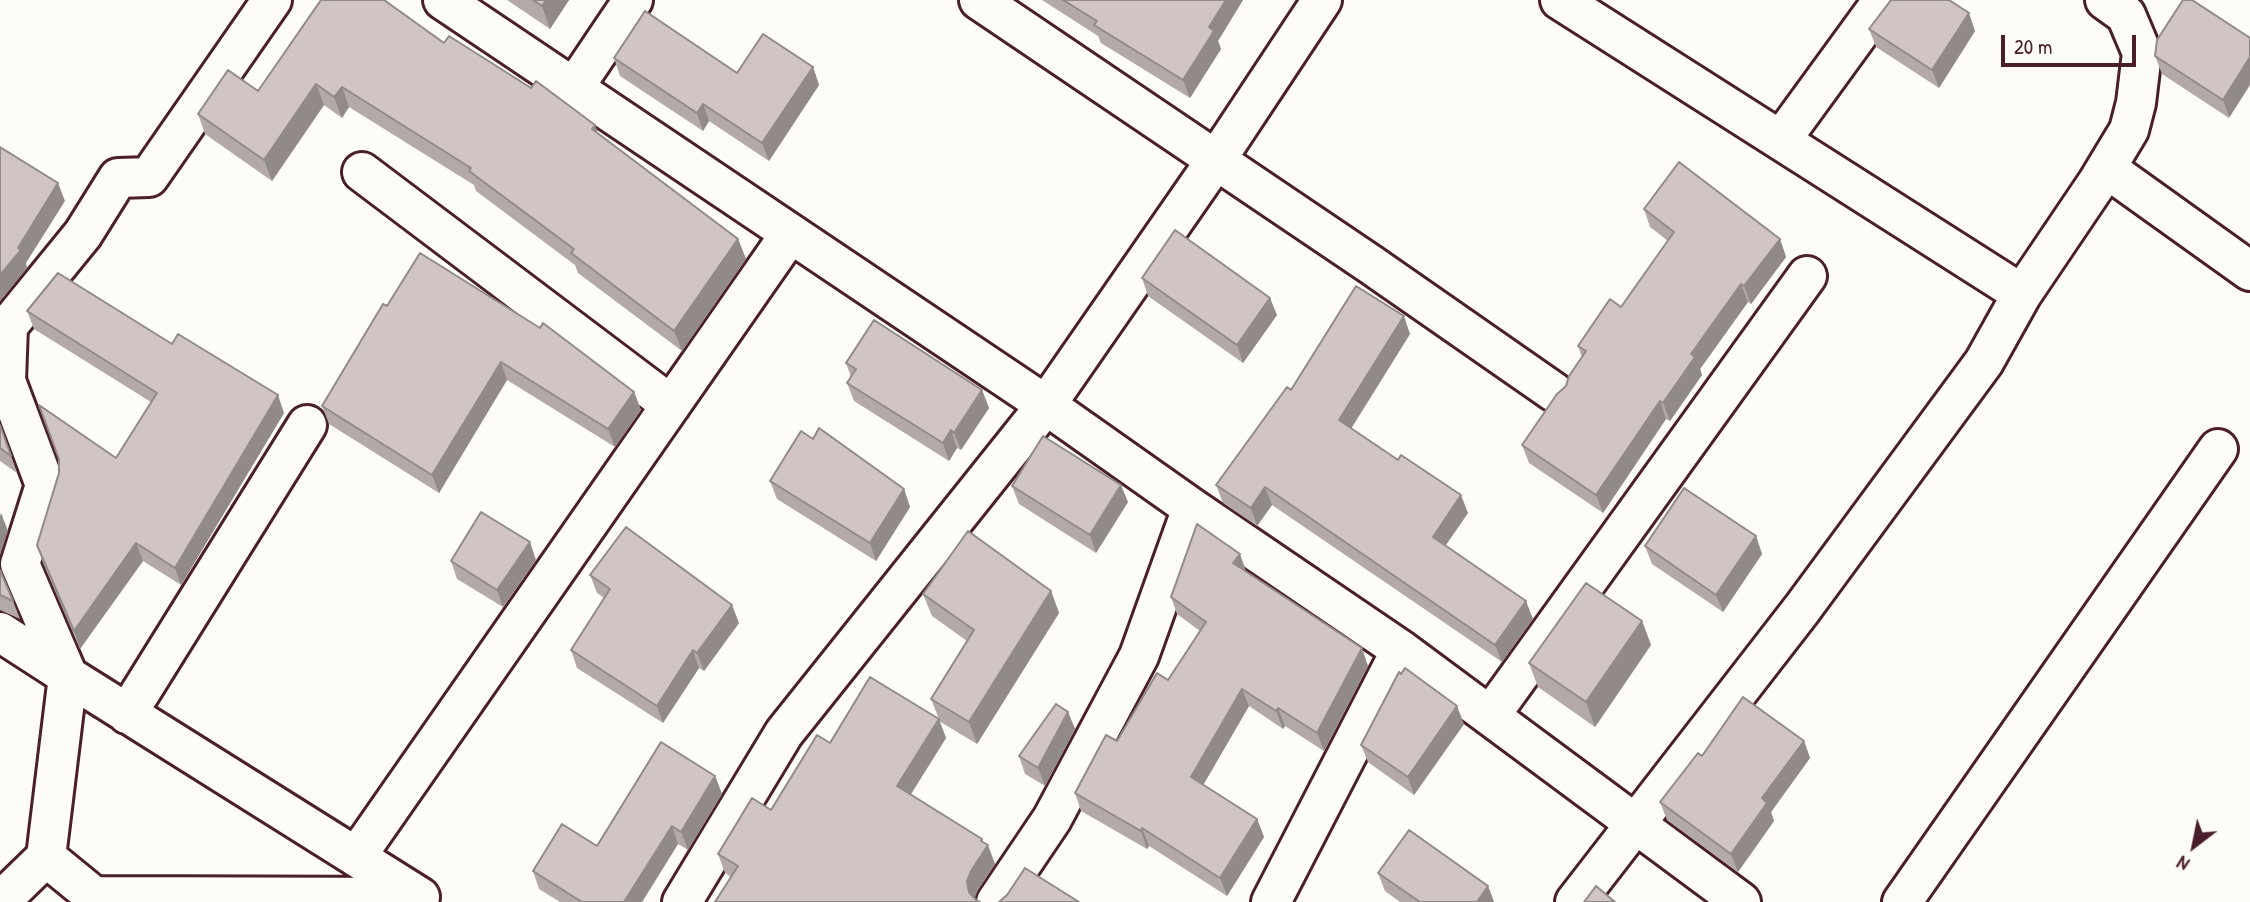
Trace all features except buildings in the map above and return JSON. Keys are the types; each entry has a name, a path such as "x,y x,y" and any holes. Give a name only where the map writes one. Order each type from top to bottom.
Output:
{"street":[{"path":"0,896 9,893 46,857 68,676 20,564 45,485 6,381 8,326 83,234 118,178 149,177 272,0"},
{"path":"443,0 1046,405 1401,650 1741,902"},
{"path":"573,89 633,0"},
{"path":"979,0 1554,392"},
{"path":"682,902 783,733 1046,405 1216,160 1322,0"},
{"path":"1560,0 2022,294"},
{"path":"1781,141 1883,0"},
{"path":"1575,902 1802,609 1984,362 2022,294 2129,130 2136,103 2142,53 2126,15 2105,0"},
{"path":"2106,169 2250,271"},
{"path":"362,172 671,405"},
{"path":"356,857 790,234"},
{"path":"1490,716 1807,276"},
{"path":"127,713 307,425"},
{"path":"1902,902 2218,449"},
{"path":"996,902 1052,819 1139,656 1192,508"},
{"path":"0,632 424,899"},
{"path":"1271,902 1401,650"},
{"path":"46,857 98,899 424,899"}]}
